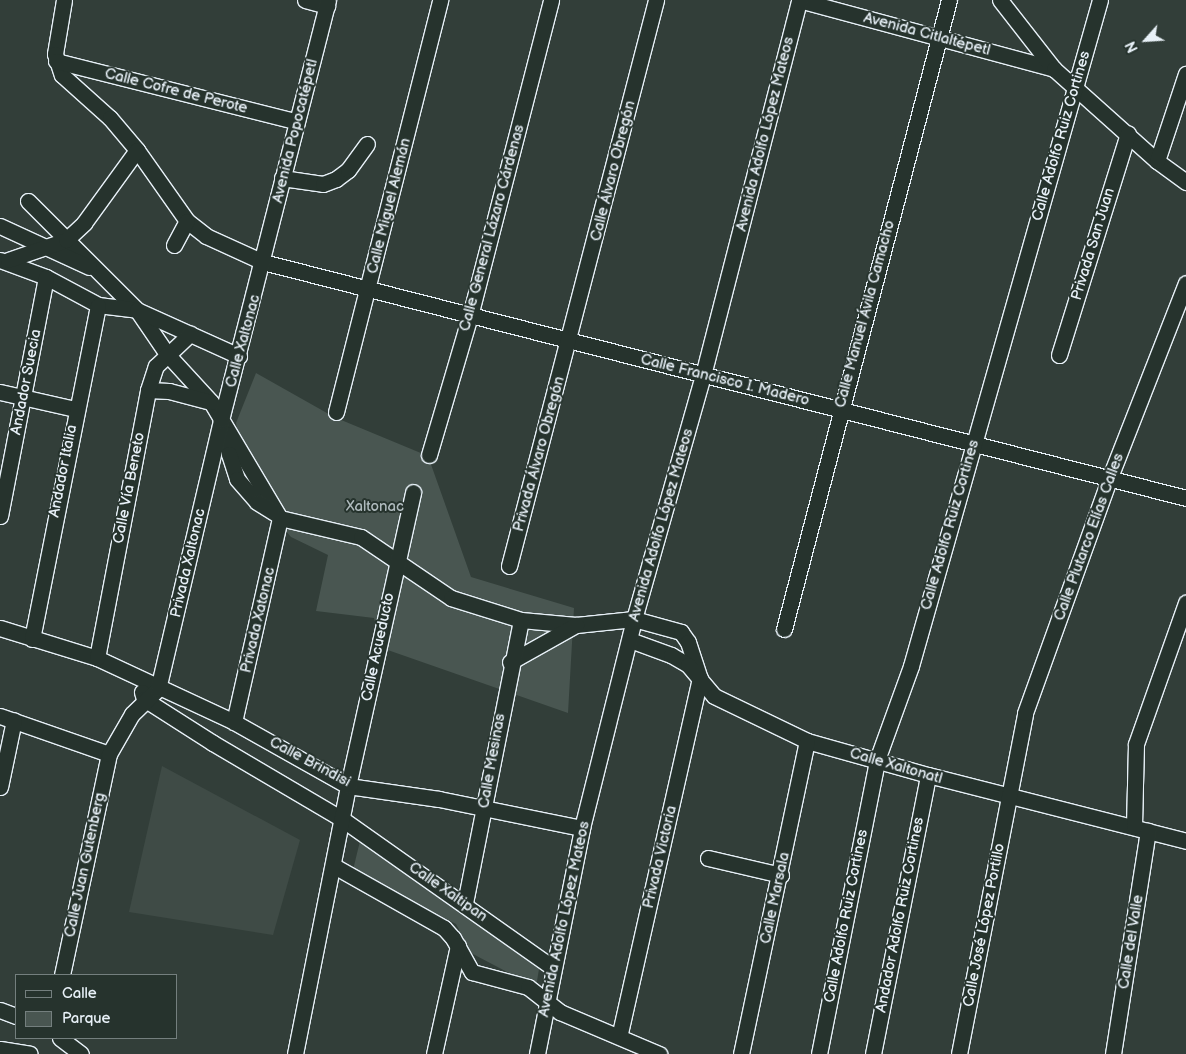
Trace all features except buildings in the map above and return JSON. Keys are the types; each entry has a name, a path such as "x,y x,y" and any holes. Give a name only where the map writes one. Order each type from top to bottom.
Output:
{"street":[{"path":"56,61 64,0"},
{"path":"305,0 328,3"},
{"name":"Calle Miguel Alemán","path":"336,412 440,0"},
{"name":"Calle General Lázaro Cárdenas","path":"429,455 470,316 551,0"},
{"name":"Calle Álvaro Obregón","path":"569,342 656,0"},
{"name":"Avenida Citlaltépetl","path":"799,0 1054,68"},
{"name":"Avenida Adolfo López Mateos","path":"537,1054 552,967 582,828 634,619 703,375 799,0"},
{"name":"Calle Manuel Ávila Camacho","path":"784,628 840,408 949,0"},
{"path":"1000,0 1054,68 1076,85 1157,161 1186,182"},
{"name":"Calle Adolfo Ruiz Cortines","path":"820,1054 877,760 911,666 1100,0"},
{"name":"Avenida Popocatépetl","path":"263,262 295,122 328,3"},
{"name":"Calle Cofre de Perote","path":"56,61 295,122"},
{"name":"Calle Francisco I. Madero","path":"56,61 62,75 110,118 137,150 187,221 206,236 263,262 569,342 974,442 1186,498"},
{"path":"1157,161 1186,74"},
{"name":"Privada San Juan","path":"1059,355 1128,134"},
{"path":"282,178 324,184 336,179 348,170 367,144"},
{"path":"4,260 66,240 84,223 137,150"},
{"path":"28,201 137,310 167,354 211,402 279,516 360,537 451,598 521,620 576,625 634,619 681,632 688,642 700,678"},
{"path":"174,245 187,221"},
{"path":"0,226 42,248 97,270"},
{"path":"4,260 46,277 98,305 137,310 239,356"},
{"name":"Calle Xaltonac","path":"225,426 239,356 263,262"},
{"name":"Andador Suecia","path":"0,516 25,396 46,277"},
{"name":"Calle Plutarco Elías Calles","path":"1008,796 1025,713 1110,477 1186,283"},
{"name":"Andador Italia","path":"32,639 75,409 98,305"},
{"name":"Calle Vía Beneto","path":"97,658 148,390 156,366 190,334"},
{"name":"Privada Álvaro Obregón","path":"510,566 569,342"},
{"path":"148,390 169,390 211,402"},
{"path":"0,392 25,396 75,409"},
{"name":"Privada Xaltonac","path":"158,689 225,426"},
{"name":"Calle Acueducto","path":"295,1054 334,866 348,786 413,492"},
{"name":"Privada Xatonac","path":"234,722 279,516"},
{"name":"Calle del Valle","path":"1113,1054 1141,828 1136,744 1186,603"},
{"name":"Calle Mesinas","path":"465,903 510,662 521,620"},
{"path":"510,662 576,625"},
{"name":"Calle Brindisi","path":"0,628 97,658 158,689 234,722 348,786 582,828"},
{"name":"Calle Xaltonatl","path":"630,640 671,655 700,678 714,696 807,741 928,776 1141,828 1186,841"},
{"name":"Privada Victoria","path":"619,1036 700,678"},
{"path":"137,679 144,699"},
{"path":"0,787 7,718 109,754 119,733 144,699 158,689"},
{"name":"Calle Brindisi","path":"144,699 342,819"},
{"name":"Calle Marsala","path":"741,1054 781,875 807,741"},
{"name":"Calle Juan Gutenberg","path":"62,974 109,754"},
{"name":"Andador Adolfo Ruiz Cortines","path":"873,1054 928,776"},
{"name":"Calle José López Portillo","path":"959,1054 1008,796"},
{"name":"Calle Xaltipan","path":"342,819 465,903 552,967"},
{"path":"708,858 781,875"},
{"path":"334,866 444,928 458,945 464,961 472,972 528,988 560,1012 659,1054"},
{"path":"434,1054 458,945"},
{"path":"0,1010 15,1016"},
{"path":"61,1039 81,1054"},
{"path":"0,1049 30,1054"}],"shaded area":[{"path":"162,766 300,840 273,935 129,912"}],"green space":[{"name":"Xaltonac","path":"256,373 334,417 428,456 471,577 574,608 568,713 382,648 374,618 316,611 328,555 291,537 245,484 236,423"},
{"path":"360,841 539,969 536,987 471,953 456,924 353,870"}]}
